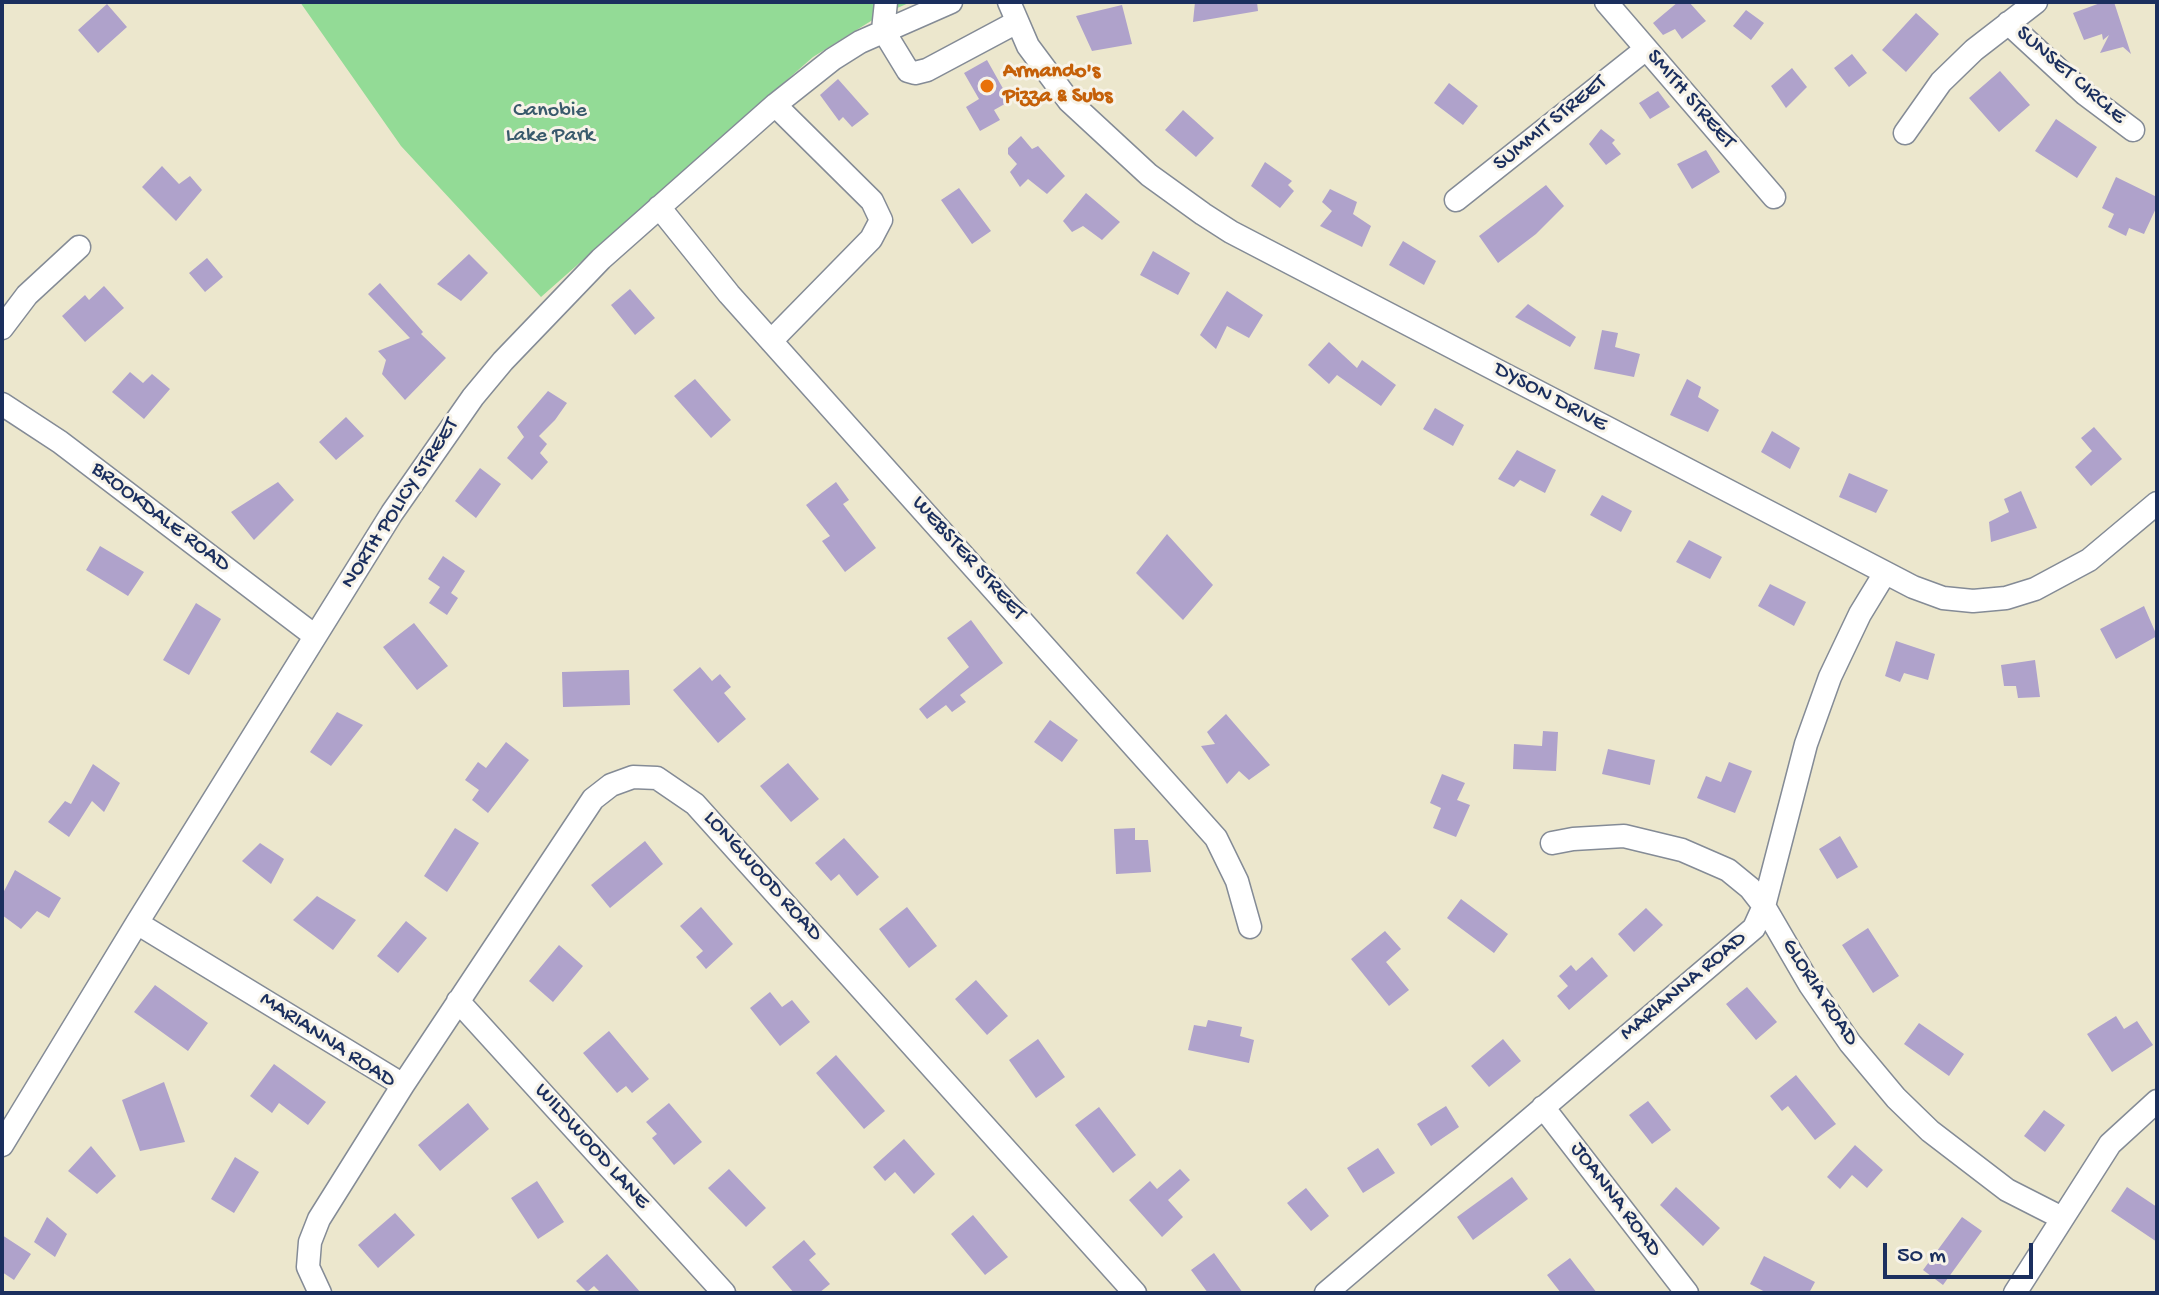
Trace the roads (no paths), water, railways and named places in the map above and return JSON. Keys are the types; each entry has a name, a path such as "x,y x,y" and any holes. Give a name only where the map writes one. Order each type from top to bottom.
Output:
{"street":[{"path":"886,2 883,30 908,71 915,73 927,70 1013,12"},
{"path":"883,30 902,2"},
{"name":"NORTH POLICY STREET","path":"2,1145 315,636 417,475 473,397 503,361 601,259 775,105 833,59 883,30 951,2"},
{"name":"SMITH STREET","path":"1606,2 1774,197"},
{"path":"1905,133 1941,82 2036,2"},
{"name":"DYSON DRIVE","path":"1013,12 1043,67 1069,101 1149,175 1231,232 1885,573 1943,598 1973,601 2006,598 2035,589 2089,560 2157,503"},
{"name":"SUNSET CIRCLE","path":"2008,23 2085,94 2133,130"},
{"name":"SUMMIT STREET","path":"1456,200 1646,49"},
{"path":"771,341 871,239 881,220 872,201 775,105"},
{"name":"WEBSTER STREET","path":"659,207 702,263 1216,838 1237,881 1250,927"},
{"path":"2,328 27,295 79,247"},
{"name":"BROOKDALE ROAD","path":"2,404 85,461 315,636"},
{"name":"MARIANNA ROAD","path":"1330,1292 1754,928 1764,906 1790,816 1806,744 1830,677 1860,614 1885,573"},
{"name":"LONGWOOD ROAD","path":"403,1085 593,799 611,785 633,777 657,778 695,804 1135,1293"},
{"name":"GLORIA ROAD","path":"1552,843 1624,836 1682,850 1728,870 1750,888 1764,906 1810,985 1850,1043 1896,1098 1930,1131 2007,1190 2062,1218"},
{"name":"MARIANNA ROAD","path":"137,923 403,1085 319,1219 310,1242 308,1267 320,1293"},
{"name":"WILDWOOD LANE","path":"458,1001 724,1293"},
{"path":"2015,1293 2110,1144 2156,1103"},
{"name":"JOANNA ROAD","path":"1543,1107 1687,1293"}],"place":[{"name":"Armando's Pizza & Subs","path":"987,86"}],"park label":[{"name":"Canobie Lake Park","path":"550,124"}]}
